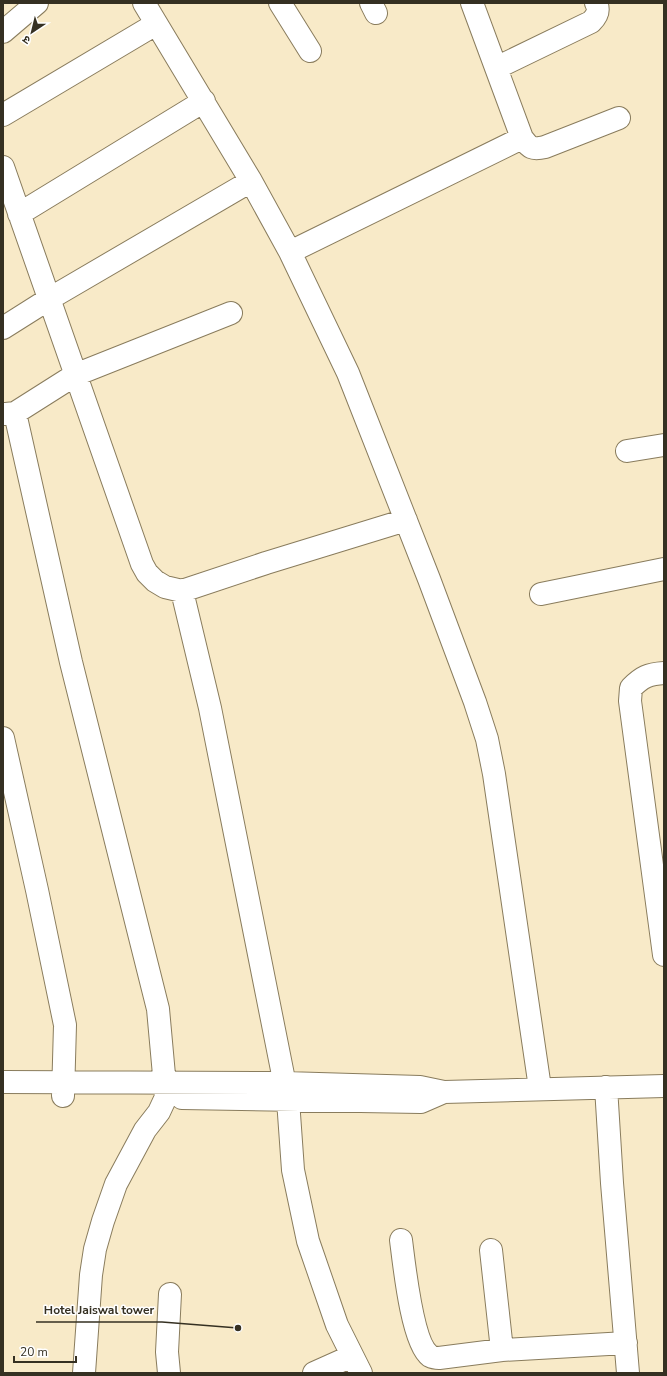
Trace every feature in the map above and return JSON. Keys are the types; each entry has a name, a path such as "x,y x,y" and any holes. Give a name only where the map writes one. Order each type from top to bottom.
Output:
{"street":[{"path":"3,32 37,3"},
{"path":"144,3 251,181 290,252 348,373 475,702 487,739 494,774 540,1088"},
{"path":"280,3 310,51"},
{"path":"472,3 522,138 528,146 536,149 545,147 619,118"},
{"path":"496,68 591,22 596,16 599,8 596,3"},
{"path":"3,114 156,24"},
{"path":"19,214 204,101"},
{"path":"290,252 522,138"},
{"path":"3,167 142,564 147,573 155,581 165,586 182,591 266,563 406,520"},
{"path":"3,328 48,299 251,181"},
{"path":"84,1373 91,1275 95,1249 116,1184 145,1130 159,1112 166,1090 158,1009 9,413 75,375 231,313"},
{"path":"627,451 664,445"},
{"path":"541,594 664,570"},
{"path":"182,591 210,708 287,1092 293,1170 308,1241 337,1325 357,1365 314,1373"},
{"path":"664,673 655,673 641,678 631,688 630,701 664,955"},
{"path":"3,738 65,1025 64,1090"},
{"path":"3,1082 64,1090"},
{"path":"3,1097 64,1090 166,1090 287,1092 421,1102 444,1092 540,1088 664,1086"},
{"path":"606,1087 612,1183 628,1373"},
{"path":"402,1240 408,1294 413,1317 423,1346 430,1356 439,1358 502,1350 626,1343"},
{"path":"491,1250 502,1350"},
{"path":"169,1373 167,1352 170,1294"}],"place":[{"name":"Hotel Jaiswal tower","path":"238,1328"}]}
